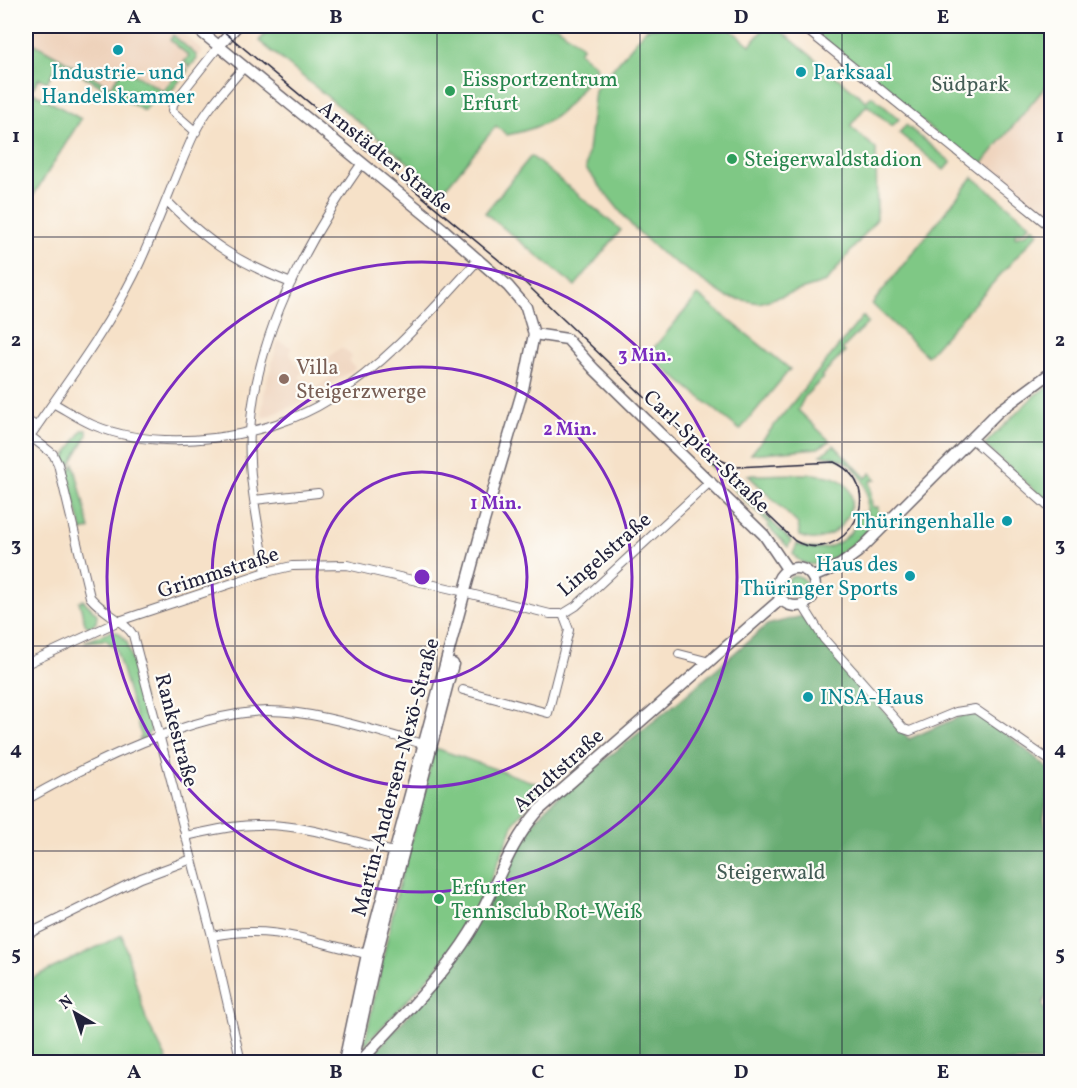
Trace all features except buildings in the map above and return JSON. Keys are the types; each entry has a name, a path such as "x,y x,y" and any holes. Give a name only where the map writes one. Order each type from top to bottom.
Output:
{"main road":[{"name":"Arnstädter Straße","path":"194,26 479,259 526,306 534,334"},
{"path":"219,46 237,26"},
{"name":"Carl-Spier-Straße","path":"534,334 567,339 594,369 764,535 787,569"},
{"name":"Martin-Andersen-Nexö-Straße","path":"344,1062 367,954 394,852 488,531 491,504 523,389 534,334"},
{"path":"813,577 840,565 858,552 1005,406 1052,372"},
{"path":"801,568 813,577 815,585 813,596 802,604 790,605 781,599 777,585 778,579 787,569 801,568"},
{"name":"Martin-Andersen-Nexö-Straße","path":"353,1062 379,946 468,593"},
{"name":"Arndtstraße","path":"360,1062 456,953 478,919 498,872 521,831 539,810 781,599"}],"street":[{"path":"802,26 1052,228"},
{"path":"196,132 172,111 178,96 219,46"},
{"path":"28,439 117,305 134,275 196,132 219,97 244,67"},
{"path":"266,572 254,501 250,433 255,387 263,356 291,284 327,218 362,163"},
{"path":"167,201 196,231 225,252 245,265 291,284"},
{"path":"53,403 90,424 113,432 172,440 250,433 302,415 330,400 354,383 406,337 479,259"},
{"path":"26,420 36,426"},
{"name":"Rankestraße","path":"28,439 53,454 58,464 87,589 101,609 119,621 133,635 212,936 241,1062"},
{"path":"972,440 1052,510"},
{"name":"Lingelstraße","path":"468,593 550,614 562,614 576,606 711,481"},
{"path":"254,501 318,493"},
{"name":"Grimmstraße","path":"26,664 119,621 266,572 309,564 347,565 468,593"},
{"path":"802,604 824,639 904,729 910,731 956,712 975,709 1052,762"},
{"path":"463,690 548,713 569,630 562,614"},
{"path":"679,654 709,663"},
{"path":"26,800 111,757 161,737 214,719 269,711 315,716 424,744"},
{"path":"185,836 234,827 280,826 338,836 394,852"},
{"path":"26,934 141,878 192,859"},
{"path":"212,936 238,931 272,932 367,954"}],"shaded area":[{"path":"26,26 175,26 203,51 188,70 181,66 144,111 26,43"},
{"path":"1051,80 1051,220 982,164"},
{"name":"Villa Steigerzwerge","path":"278,341 291,347 290,354 302,372 299,377 303,381 307,380 315,389 331,377 321,364 340,348 352,357 349,360 355,368 310,399 264,418 262,414 264,393"}],"green space":[{"name":"Eissportzentrum Erfurt","path":"272,26 557,26 583,47 579,52 597,67 569,104 551,119 525,131 507,135 496,126 443,191 259,41"},
{"name":"Steigerwaldstadion","path":"664,26 726,26 750,45 766,26 775,26 866,101 872,96 899,119 892,126 867,105 850,126 876,149 877,219 826,282 759,303 727,297 661,253 632,226 586,169 595,90 646,29"},
{"name":"Südpark","path":"806,26 1051,26 1051,80 982,164 969,160"},
{"path":"173,35 196,55 197,59 190,67 184,62 189,56 170,40"},
{"path":"26,39 111,87 123,68 162,90 144,111 59,62 47,82 39,78 31,91 81,119 28,204 26,202"},
{"path":"182,66 188,70 161,104 156,101"},
{"path":"906,125 951,162 944,170 899,133"},
{"path":"531,156 621,230 575,286 485,213"},
{"path":"973,177 1030,224 1024,231 1015,233 1015,237 1026,234 1033,227 1039,232 927,356 872,304"},
{"path":"698,295 790,369 740,430 648,355"},
{"path":"863,316 868,323 842,349 845,352 821,376 823,378 805,396 798,410 830,441 818,448 751,454"},
{"path":"1051,385 1051,505 984,445 1036,394"},
{"path":"82,430 87,430 87,436 67,470 64,459"},
{"path":"834,445 866,478 871,473 876,480 870,481 872,507 878,507 878,516 873,521 867,515 865,487 858,472 838,458 821,455"},
{"path":"710,462 791,541 788,547 768,526 769,524 708,464"},
{"path":"74,464 90,529 82,531 68,474"},
{"path":"803,474 832,477 845,484 851,495 851,507 837,529 826,536 813,539 800,536 798,524 748,475"},
{"path":"861,512 873,526 834,557 823,563 812,565 801,562 793,554 797,544 818,549 837,544 852,531"},
{"path":"796,576 804,579 807,587 804,595 796,598 788,595 785,587 788,579"},
{"path":"83,600 97,614 96,623 89,627 85,624 79,601"},
{"name":"Steigerwald","path":"802,616 909,739 970,712 1003,731 1051,771 1044,818 1052,866 1052,982 1043,1004 1051,1030 1051,1062 366,1062 437,983 524,833 553,801 679,701 767,625"},
{"path":"112,631 119,633 127,642 151,730 145,738 139,740 141,735 116,649 106,640 84,642"},
{"name":"Erfurter Tennisclub Rot-Weiß","path":"435,748 544,786 515,821 480,906 470,923 434,972 364,1046 397,893"},
{"path":"122,935 146,1019 168,1062 26,1062 26,981"}],"tram line":[{"path":"217,26 518,276 795,541 813,546 830,544 844,535 855,522 860,506 859,490 851,474 834,462 736,467 714,457"}],"place":[{"name":"Industrie- und Handelskammer","path":"118,50"},
{"name":"Parksaal","path":"801,72"},
{"name":"Eissportzentrum Erfurt","path":"450,91"},
{"name":"Steigerwaldstadion","path":"732,159"},
{"name":"Villa Steigerzwerge","path":"284,379"},
{"name":"Thüringenhalle","path":"1007,521"},
{"name":"Haus des Thüringer Sports","path":"910,576"},
{"name":"INSA-Haus","path":"808,697"},
{"name":"Erfurter Tennisclub Rot-Weiß","path":"439,899"}]}
